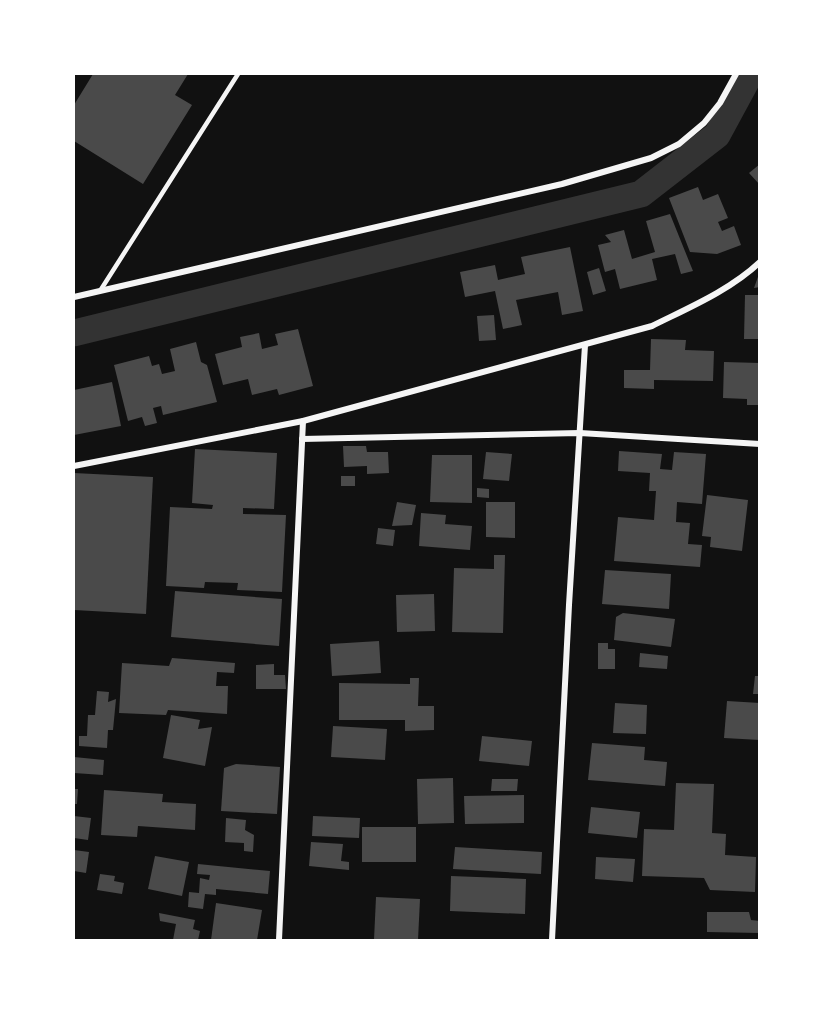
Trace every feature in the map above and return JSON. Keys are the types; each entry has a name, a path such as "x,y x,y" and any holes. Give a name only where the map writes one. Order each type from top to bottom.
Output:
{"street":[{"path":"74,297 562,184 651,158 680,144 704,123 720,104 736,74"},
{"path":"74,466 303,421 652,326 701,302 751,270 759,262"},
{"path":"552,940 585,345"},
{"path":"279,940 303,421"},
{"path":"302,439 580,433 759,444"}],"lane":[{"path":"99,291 238,74"}],"building":[{"path":"93,74 188,74 175,95 192,105 143,184 74,141 74,105"},
{"path":"760,164 760,185 749,173"},
{"path":"698,187 703,200 718,194 728,218 718,222 722,231 734,226 741,245 717,254 690,252 669,198"},
{"path":"670,214 693,271 681,274 675,254 652,259 657,280 620,289 615,269 605,272 598,245 611,242 605,235 624,230 632,259 655,252 646,221"},
{"path":"570,247 583,311 562,315 558,292 516,300 522,325 503,329 495,291 465,297 460,272 495,265 498,280 525,274 521,257"},
{"path":"599,268 606,291 593,295 587,272"},
{"path":"759,274 760,287 754,288"},
{"path":"745,295 760,295 760,339 744,339"},
{"path":"494,315 496,340 479,341 477,316"},
{"path":"298,329 313,386 279,395 277,389 252,395 248,379 223,385 215,354 242,347 240,337 259,333 262,349 278,345 275,334"},
{"path":"651,339 686,340 685,350 714,351 713,381 654,380 654,389 624,388 624,370 650,370"},
{"path":"196,342 201,362 207,365 217,402 163,415 161,406 153,408 157,423 145,426 142,417 128,421 114,365 149,356 152,366 159,364 162,374 175,371 170,349"},
{"path":"724,362 760,363 760,375 758,374 760,405 747,405 747,399 723,398"},
{"path":"112,382 121,426 74,435 74,390"},
{"path":"343,446 366,446 367,452 388,452 389,473 367,474 367,466 344,467"},
{"path":"195,449 277,453 274,509 243,508 243,514 286,515 282,592 237,590 238,583 205,582 204,588 166,586 170,507 212,509 213,505 192,503"},
{"path":"619,451 662,454 660,469 672,470 674,452 706,454 702,504 677,502 676,522 690,523 688,544 702,545 700,567 614,561 618,517 654,520 656,491 649,491 650,473 618,471"},
{"path":"486,452 512,454 509,481 483,479"},
{"path":"432,455 472,455 472,503 430,502"},
{"path":"74,473 153,477 146,614 74,610"},
{"path":"341,476 355,476 355,486 341,486"},
{"path":"477,488 489,489 489,498 477,497"},
{"path":"707,495 748,500 742,551 710,547 711,537 702,536"},
{"path":"397,502 416,505 412,525 392,526"},
{"path":"486,502 515,502 515,538 486,537"},
{"path":"421,513 446,515 445,524 472,526 470,550 419,546"},
{"path":"378,528 395,530 393,546 376,544"},
{"path":"494,555 505,555 503,633 452,632 454,568 494,569"},
{"path":"605,570 671,574 669,609 602,604"},
{"path":"175,591 282,599 279,646 171,637"},
{"path":"434,594 435,631 397,632 396,595"},
{"path":"623,613 675,619 671,647 614,640 616,617"},
{"path":"379,641 381,673 332,676 330,644"},
{"path":"598,643 608,643 608,649 615,649 615,669 598,669"},
{"path":"640,653 668,656 667,669 639,667"},
{"path":"172,658 235,663 234,673 217,672 216,686 228,686 227,714 168,710 166,715 119,713 122,663 169,666"},
{"path":"274,664 274,675 285,675 286,689 256,689 256,665"},
{"path":"755,676 760,676 760,694 753,694"},
{"path":"410,678 419,678 418,706 434,706 434,730 405,731 405,720 339,720 339,683 410,684"},
{"path":"97,691 109,692 108,702 116,699 113,730 108,730 107,748 79,746 79,736 87,736 88,715 95,715"},
{"path":"727,701 760,703 760,740 724,738"},
{"path":"615,703 647,705 646,734 613,733"},
{"path":"171,715 200,720 198,729 212,727 205,766 163,758"},
{"path":"333,726 387,729 385,760 331,757"},
{"path":"482,736 532,741 529,766 479,761"},
{"path":"592,743 645,747 644,760 667,762 665,786 588,780"},
{"path":"74,757 104,760 103,775 74,773"},
{"path":"236,764 280,767 277,814 221,811 224,768"},
{"path":"453,778 454,823 418,824 417,779"},
{"path":"492,779 518,779 517,791 491,791"},
{"path":"676,783 714,784 712,833 726,834 725,855 756,857 755,892 710,890 704,878 642,876 644,829 674,830"},
{"path":"74,789 78,789 77,804 74,804"},
{"path":"104,790 163,794 162,802 196,804 195,830 138,826 137,837 101,835"},
{"path":"524,795 524,823 465,824 464,796"},
{"path":"591,807 640,812 637,838 588,833"},
{"path":"74,816 91,818 88,840 74,838"},
{"path":"313,816 360,818 359,838 312,836"},
{"path":"226,818 246,820 245,830 254,835 253,852 244,851 244,843 225,842"},
{"path":"362,827 416,827 416,862 362,862"},
{"path":"311,842 343,844 341,861 349,862 349,870 309,866"},
{"path":"455,847 542,852 541,874 453,869"},
{"path":"74,850 89,852 86,873 74,871"},
{"path":"155,856 189,862 182,896 148,889"},
{"path":"596,857 635,859 633,882 595,879"},
{"path":"198,864 270,871 268,894 216,889 216,895 205,894 203,909 188,907 189,892 199,893 200,878 209,880 210,875 197,874"},
{"path":"100,874 115,876 114,881 124,883 122,894 97,890"},
{"path":"451,876 526,879 525,914 450,911"},
{"path":"376,897 420,899 418,940 374,940"},
{"path":"216,903 262,910 257,940 211,940"},
{"path":"707,912 749,912 751,920 760,921 760,933 707,932"},
{"path":"159,913 195,920 193,929 200,931 198,940 173,940 176,924 160,921"}],"waterway":[{"path":"74,333 641,194 717,135 750,74"}]}
